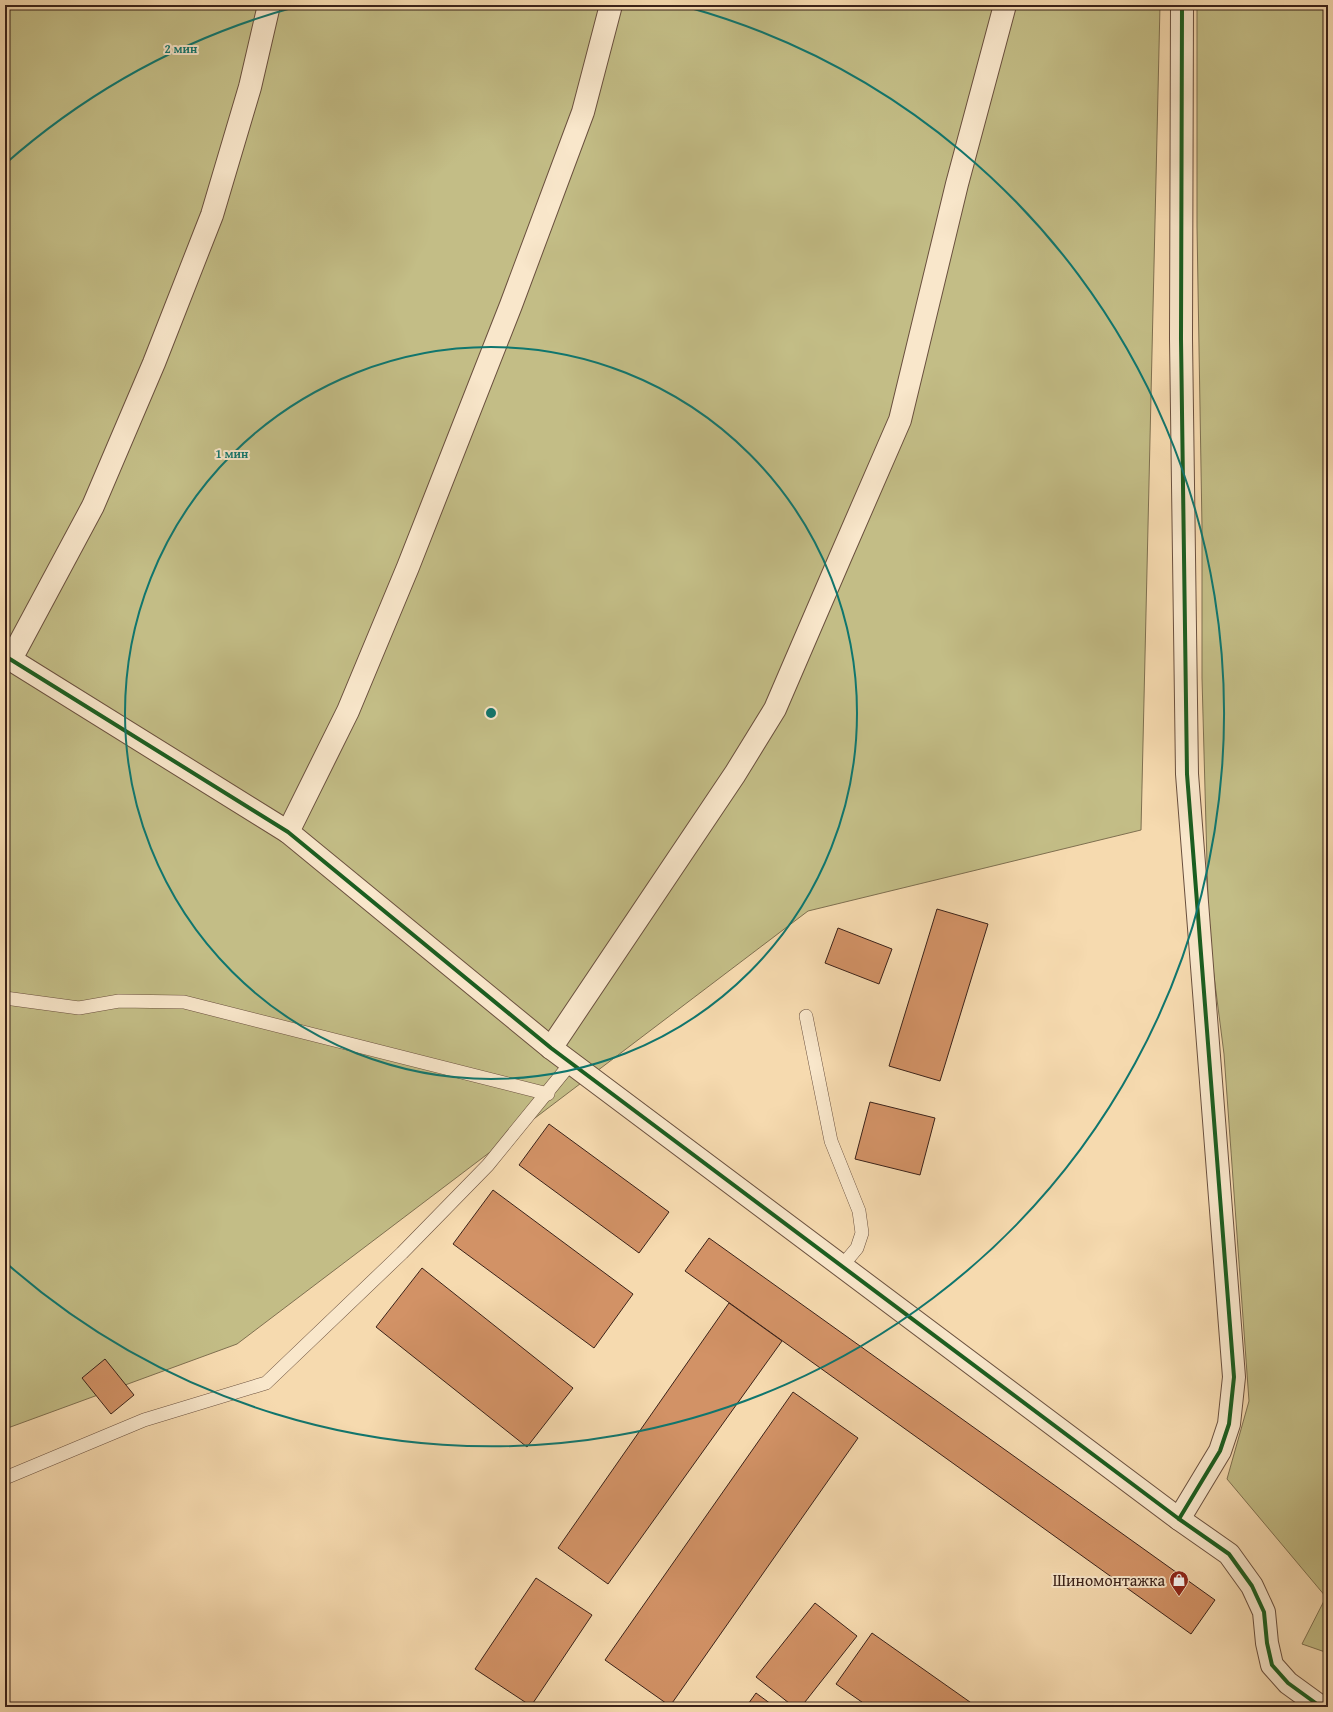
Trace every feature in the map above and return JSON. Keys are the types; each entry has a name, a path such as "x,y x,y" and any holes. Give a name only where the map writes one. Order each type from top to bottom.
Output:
{"street":[{"path":"269,5 250,88 212,215 154,363 93,506 8,658 288,832 551,1048 1179,1519 1229,1554 1252,1586 1264,1612 1267,1643 1272,1665 1288,1683 1321,1707"},
{"path":"288,832 348,711 408,567 512,305 583,112 611,5"},
{"path":"551,1048 735,774 774,709 840,558 900,420 957,184 1005,5"},
{"path":"1179,1519 1220,1451 1229,1424 1234,1377 1187,774 1181,339 1182,5"}],"lane":[{"path":"5,998 79,1008 119,1000 184,1002 548,1094"},
{"path":"806,1016 831,1142 859,1211 862,1233 857,1248 842,1266"},
{"path":"5,1478 144,1420 266,1383 402,1253 488,1165 572,1063"}],"shaded area":[{"path":"5,5 1160,5 1141,830 808,911 237,1344 5,1429"},
{"path":"1197,5 1328,5 1328,1653 1302,1644 1326,1597 1227,1479 1249,1401 1224,1054 1209,937 1202,678 1202,527 1197,226"}],"building":[{"path":"937,909 988,924 940,1081 889,1066"},
{"path":"838,928 892,949 879,984 825,963"},
{"path":"870,1102 935,1118 920,1175 855,1159"},
{"path":"549,1124 669,1212 639,1253 519,1165"},
{"path":"493,1190 633,1294 594,1348 453,1244"},
{"path":"709,1238 1215,1600 1191,1634 685,1271"},
{"path":"422,1268 573,1388 527,1447 376,1327"},
{"path":"729,1303 782,1341 608,1584 558,1548"},
{"path":"105,1359 134,1395 111,1414 82,1378"},
{"path":"793,1392 858,1438 670,1706 605,1660"},
{"path":"536,1578 592,1615 531,1706 475,1669"},
{"path":"815,1603 857,1636 801,1707 794,1707 756,1677"},
{"path":"872,1633 977,1707 869,1707 836,1684"},
{"path":"756,1693 775,1707 746,1707"}],"cycle path":[{"path":"1179,1519 1220,1451 1229,1424 1234,1377 1187,774 1181,339 1182,5"},
{"path":"5,656 288,832 551,1048 1179,1519 1229,1554 1252,1586 1264,1612 1267,1643 1272,1665 1288,1683 1321,1707"}],"place":[{"name":"Шиномонтажка","path":"1179,1597"}]}
